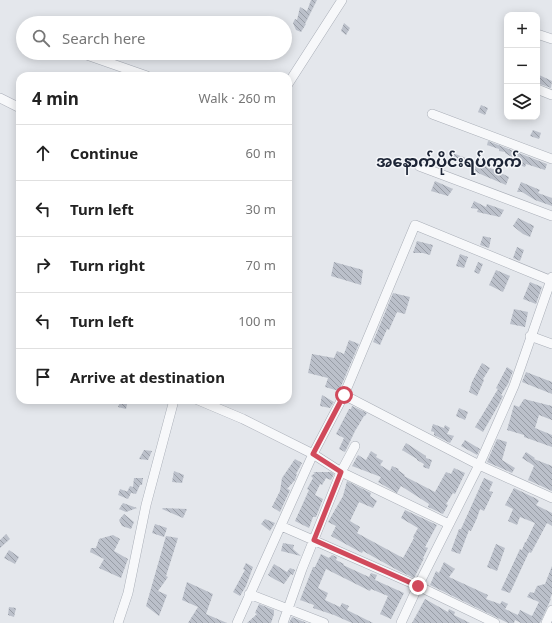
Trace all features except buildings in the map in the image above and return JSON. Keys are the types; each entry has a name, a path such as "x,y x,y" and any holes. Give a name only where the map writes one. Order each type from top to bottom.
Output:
{"street":[{"path":"292,78 342,0"},
{"path":"540,35 552,39"},
{"path":"101,60 136,72"},
{"path":"540,90 552,95"},
{"path":"0,98 16,106"},
{"path":"432,114 552,159"},
{"path":"419,166 552,216"},
{"path":"237,623 313,454 344,395 415,225 552,279 530,336 514,386 479,465 401,623"},
{"path":"530,336 552,344"},
{"path":"344,395 479,465 552,498"},
{"path":"118,623 128,593 146,504 173,404"},
{"path":"207,404 243,419 313,454 341,472 449,524"},
{"path":"283,623 341,472 355,446"},
{"path":"281,526 418,586 495,623"},
{"path":"249,594 324,623"},
{"path":"546,623 552,610"}],"district":[{"name":"အနောက်ပိုင်းရပ်ကွက်","path":"449,161"}],"route":[{"path":"344,395 313,454 341,472 314,540 418,586"}]}
